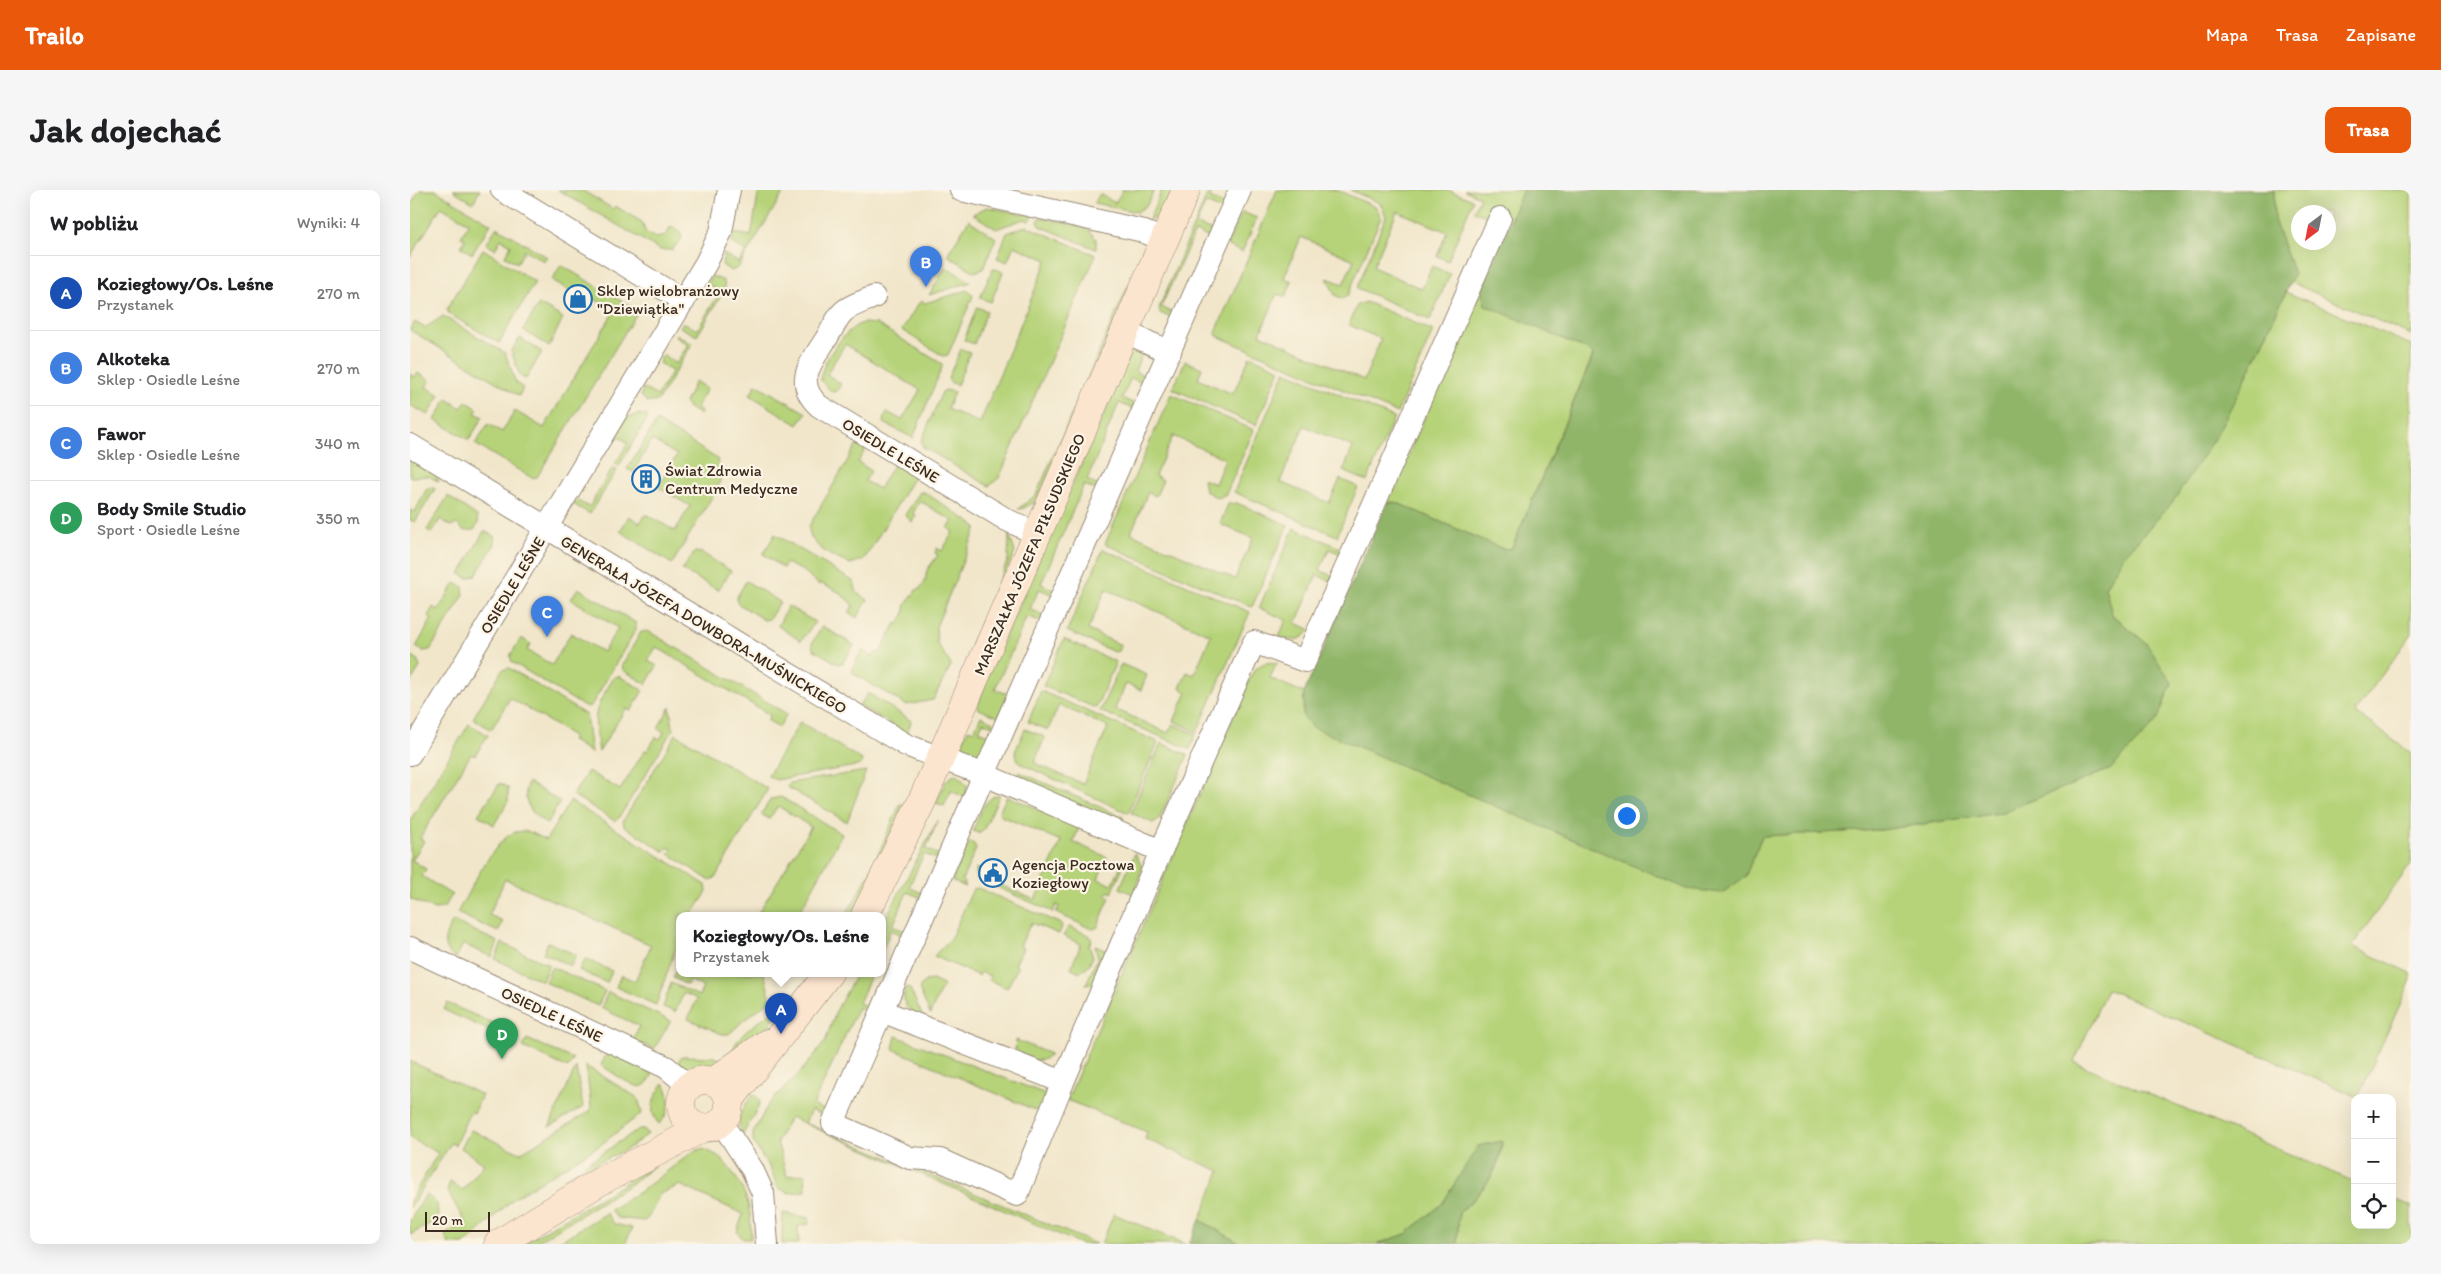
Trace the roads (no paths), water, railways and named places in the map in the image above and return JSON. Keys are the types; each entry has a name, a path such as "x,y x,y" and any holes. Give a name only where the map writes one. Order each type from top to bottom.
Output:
{"street":[{"path":"502,190 684,301 721,232 729,190"},
{"path":"961,190 1139,230 1164,240"},
{"name":"MARSZAŁKA JÓZEFA PIŁSUDSKIEGO","path":"867,912 895,858 940,760 1186,190"},
{"path":"1240,190 833,1123 910,1158 940,1160 1016,1195 1161,851 1254,642 1305,661 1500,218"},
{"name":"OSIEDLE LEŚNE","path":"874,297 844,312 810,364 805,376 811,399 819,406 1007,520 1037,534"},
{"name":"GENERAŁA JÓZEFA DOWBORA-MUŚNICKIEGO","path":"684,301 547,529 890,735 940,760 985,776 1161,851"},
{"path":"1125,332 1170,352"},
{"name":"OSIEDLE LEŚNE","path":"410,445 547,529 410,754"},
{"name":"OSIEDLE LEŚNE","path":"410,948 666,1067 706,1104"},
{"path":"498,1244 599,1182 672,1120 706,1104 749,1078 826,977"},
{"path":"882,1012 1063,1082"},
{"path":"706,1104 752,1169 763,1193 767,1244"}],"place":[{"name":"Alkoteka","path":"926,287"},
{"name":"Sklep wielobranżowy \"Dziewiątka\"","path":"578,299"},
{"name":"Świat Zdrowia Centrum Medyczne","path":"646,479"},
{"name":"Fawor","path":"547,637"},
{"name":"Agencja Pocztowa Koziegłowy","path":"993,873"},
{"name":"Koziegłowy/Os. Leśne","path":"781,1034"},
{"name":"Body Smile Studio","path":"502,1059"}]}
